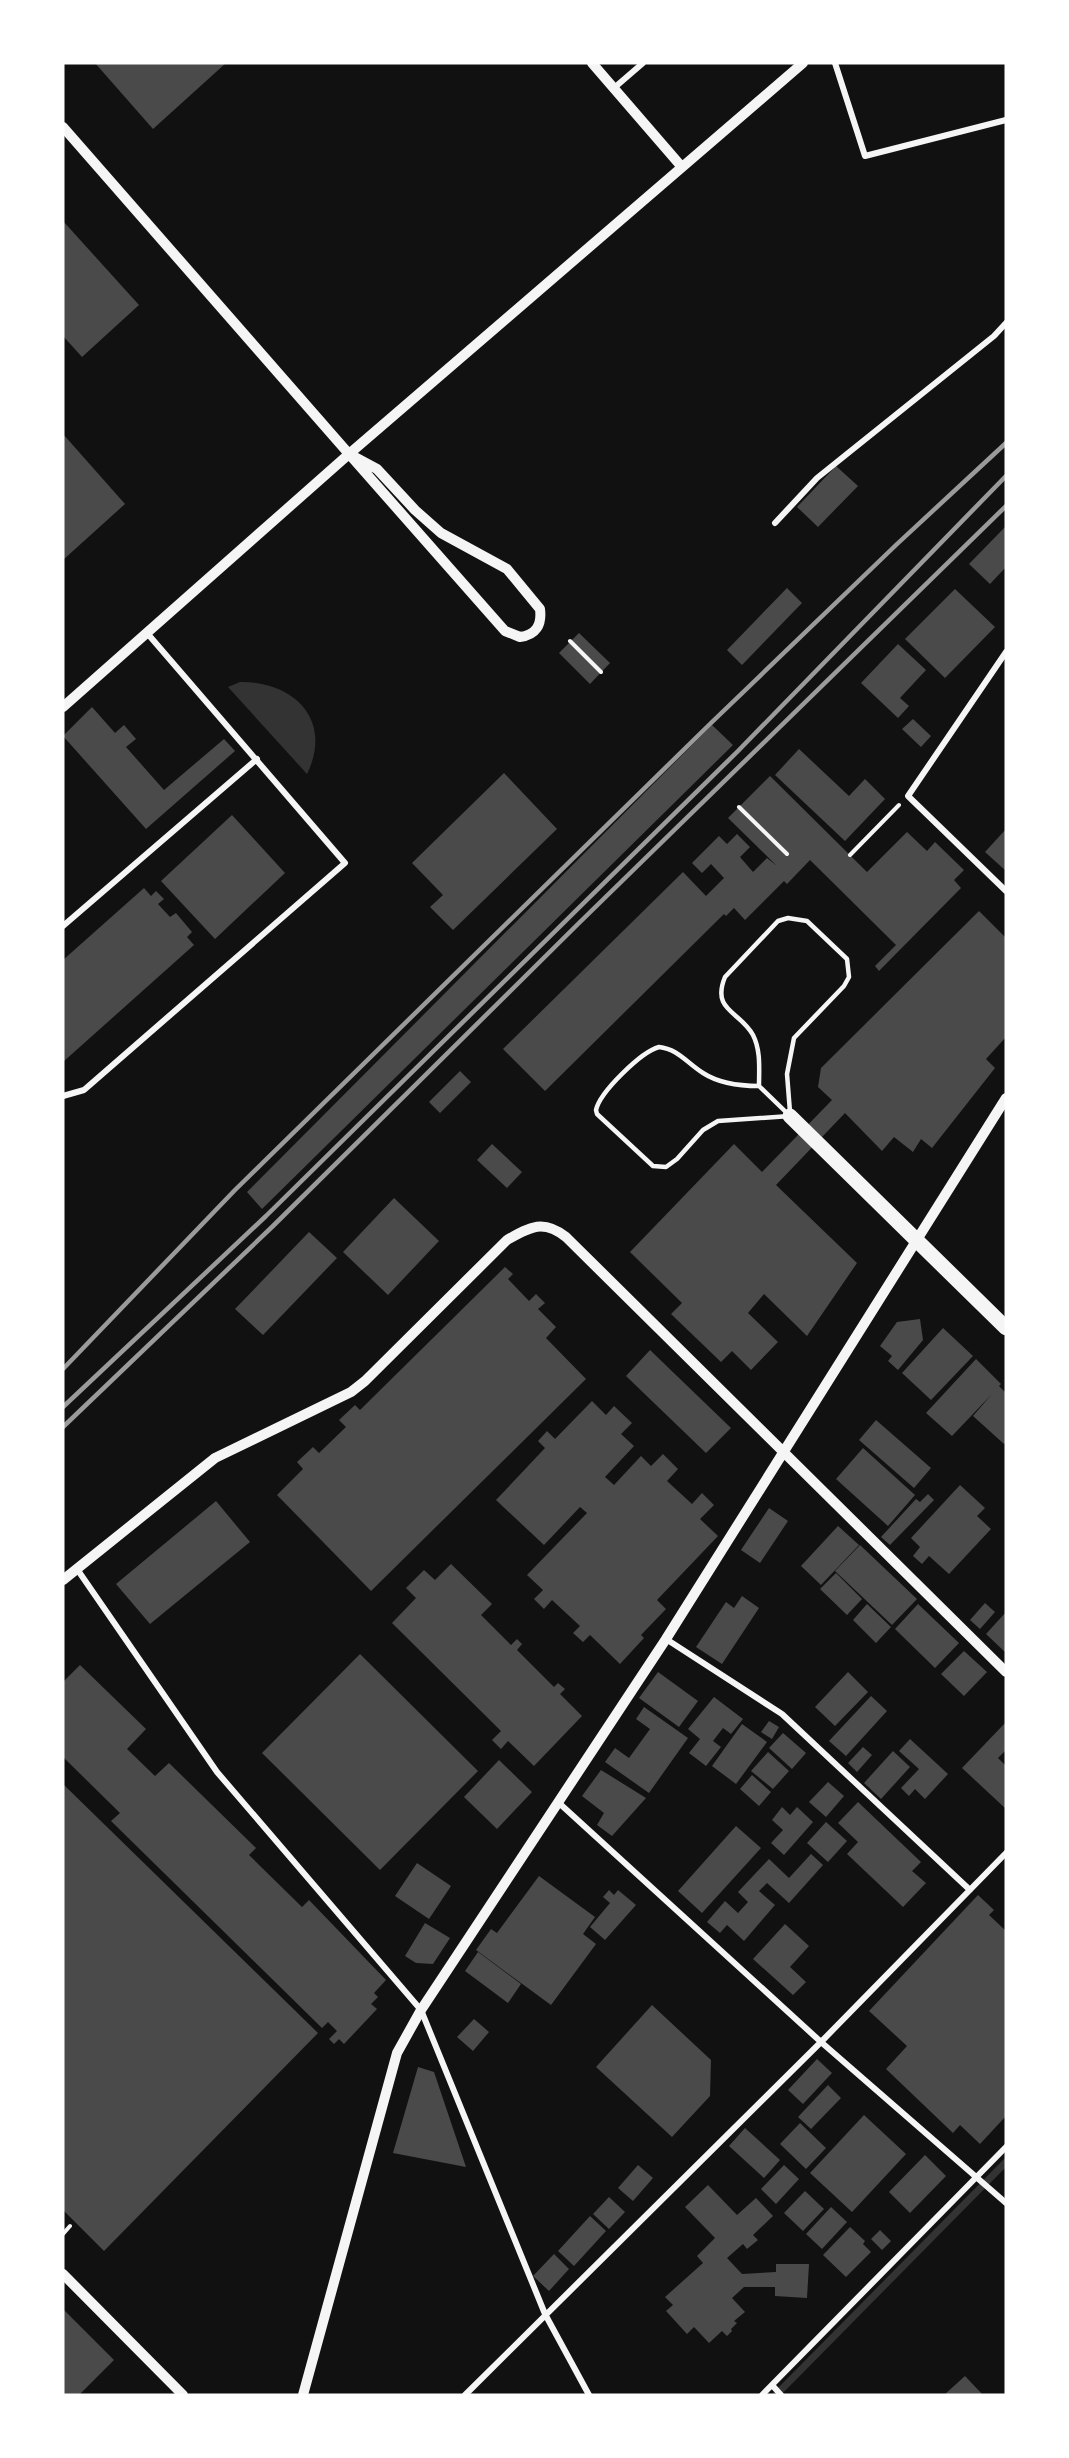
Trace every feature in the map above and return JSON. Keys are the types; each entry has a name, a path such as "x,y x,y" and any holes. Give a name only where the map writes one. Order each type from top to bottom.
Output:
{"main road":[{"path":"790,1116 1006,1328"}],"street":[{"path":"592,63 681,166"},
{"path":"614,88 643,63"},
{"path":"63,707 349,454 803,63"},
{"path":"835,63 865,156 1006,120"},
{"path":"63,127 349,454 505,631 512,636 520,637 535,632 539,625 540,609 507,569 441,533 415,510 377,469 349,454"},
{"path":"776,523 817,478 994,336 1006,323"},
{"path":"63,1096 84,1090 345,863 147,633"},
{"path":"1006,652 908,796 1006,891"},
{"path":"63,926 257,759"},
{"path":"303,2395 397,2053 421,2010 666,1639 1006,1098"},
{"path":"63,1580 215,1458 322,1407 365,1381 507,1240 524,1230 540,1226 552,1227 566,1237 1006,1672"},
{"path":"76,1569 217,1772 421,2010 545,2314 589,2395"},
{"path":"666,1639 782,1714 970,1890"},
{"path":"559,1803 821,2042 1006,2203"},
{"path":"465,2395 821,2042 1006,1853"},
{"path":"762,2395 1006,2147"},
{"path":"63,2274 183,2395"},
{"path":"772,2385 781,2395"}],"lane":[{"path":"759,1086 760,1065 754,1037 750,1030 724,1005 721,986 725,977 778,921 797,917 807,921 847,960 849,977 844,986 794,1038 787,1074 790,1116"},
{"path":"658,1047 677,1052 704,1074 721,1082 741,1086 759,1086 790,1116 718,1121 703,1130 677,1159 660,1168 653,1166 642,1157 597,1114 596,1110 605,1094 641,1056 658,1047"}],"path":[{"path":"570,642 601,672"},
{"path":"850,855 908,796"},
{"path":"739,807 787,854"},
{"path":"63,2234 70,2226"}],"shaded area":[{"path":"240,682 260,683 277,688 304,708 312,721 315,737 314,755 307,774 228,687"}],"building":[{"path":"95,63 226,63 153,129"},
{"path":"63,221 139,305 82,357 63,336"},
{"path":"63,434 125,504 63,560"},
{"path":"836,466 858,486 818,527 797,507"},
{"path":"1006,526 1006,567 990,584 969,564"},
{"path":"787,588 802,603 742,665 727,650"},
{"path":"955,589 995,627 945,678 905,639"},
{"path":"579,633 610,663 590,684 559,653"},
{"path":"898,644 926,670 900,698 909,706 898,718 861,683"},
{"path":"92,707 115,733 124,725 136,739 126,747 164,790 224,739 235,751 146,829 63,736"},
{"path":"913,719 931,736 921,747 902,729"},
{"path":"712,725 733,745 262,1209 247,1192"},
{"path":"799,749 849,796 865,779 885,799 845,841 775,775"},
{"path":"504,773 557,829 453,930 430,907 443,895 412,863"},
{"path":"770,776 867,872 907,832 927,851 935,842 964,870 954,880 961,888 879,971 875,966 896,945 810,860 787,884 784,881 745,920 734,908 726,916 724,914 545,1091 503,1049 683,872 706,896 724,878 711,864 702,873 692,863 719,836 727,844 737,834 750,847 740,857 753,872 767,858 777,866 728,818"},
{"path":"232,815 285,873 215,939 161,881"},
{"path":"1006,829 1006,871 985,852"},
{"path":"144,888 151,896 156,891 164,899 158,904 170,917 176,913 192,932 187,937 194,945 63,1062 63,960"},
{"path":"979,911 1006,938 1006,1037 986,1059 995,1068 932,1148 921,1139 913,1152 894,1137 882,1151 845,1113 776,1185 857,1263 807,1336 764,1294 748,1313 778,1342 751,1370 732,1351 721,1362 671,1314 682,1303 630,1252 734,1144 762,1172 832,1100 818,1087 821,1068"},
{"path":"460,1071 471,1082 440,1113 429,1102"},
{"path":"492,1144 522,1172 507,1188 477,1160"},
{"path":"394,1198 439,1241 388,1295 343,1252"},
{"path":"309,1232 337,1258 263,1335 235,1309"},
{"path":"505,1267 513,1274 508,1279 529,1301 536,1294 545,1303 538,1309 556,1327 546,1338 586,1379 371,1591 277,1495 303,1469 297,1462 313,1447 319,1453 346,1427 339,1420 355,1405 360,1410"},
{"path":"920,1319 923,1340 898,1370 888,1361 892,1356 880,1346 897,1322"},
{"path":"943,1328 973,1356 931,1400 902,1373"},
{"path":"650,1350 731,1428 706,1453 626,1376"},
{"path":"976,1359 1001,1384 999,1386 1006,1393 1006,1441 1004,1444 973,1416 992,1394 952,1436 926,1413"},
{"path":"592,1401 606,1415 614,1406 632,1423 621,1434 634,1446 605,1477 614,1485 641,1456 651,1466 663,1454 678,1469 667,1481 692,1504 702,1493 714,1505 700,1519 718,1536 657,1600 666,1609 641,1635 644,1638 620,1664 590,1635 583,1642 573,1633 580,1626 552,1600 544,1609 534,1599 543,1590 527,1575 587,1513 580,1507 544,1545 496,1500 545,1448 538,1441 547,1431 555,1439"},
{"path":"876,1420 931,1468 914,1488 859,1440"},
{"path":"863,1448 915,1495 888,1526 836,1479"},
{"path":"960,1485 985,1508 977,1516 991,1529 949,1574 929,1556 922,1564 913,1556 920,1547 911,1538"},
{"path":"928,1494 934,1500 890,1545 881,1537 916,1499 920,1502"},
{"path":"216,1501 250,1542 150,1624 116,1584"},
{"path":"769,1508 788,1521 760,1563 741,1550"},
{"path":"838,1526 859,1545 821,1585 801,1566"},
{"path":"860,1545 917,1599 892,1625 835,1571"},
{"path":"451,1564 492,1604 481,1615 511,1645 517,1639 522,1644 517,1650 554,1687 558,1683 565,1689 560,1694 582,1716 534,1766 508,1741 501,1749 492,1740 501,1731 392,1623 416,1598 406,1588 424,1570 435,1580"},
{"path":"836,1573 862,1599 847,1615 820,1589"},
{"path":"742,1596 759,1608 722,1664 696,1647 726,1602 734,1608"},
{"path":"985,1603 995,1612 980,1629 970,1620"},
{"path":"867,1604 891,1627 876,1643 853,1620"},
{"path":"918,1604 959,1643 935,1668 895,1629"},
{"path":"1006,1612 1006,1653 986,1634"},
{"path":"964,1651 987,1672 964,1696 941,1674"},
{"path":"360,1654 478,1771 380,1870 262,1753"},
{"path":"80,1665 146,1729 127,1749 155,1776 169,1763 256,1848 249,1855 302,1907 309,1900 386,1980 374,1993 378,1997 371,2004 377,2009 344,2044 339,2039 334,2044 329,2039 337,2031 328,2022 322,2028 111,1821 120,1813 63,1757 63,1682"},
{"path":"658,1672 698,1701 679,1727 639,1698"},
{"path":"848,1672 868,1692 835,1726 815,1707"},
{"path":"871,1696 887,1711 846,1756 829,1741"},
{"path":"714,1697 743,1719 731,1734 723,1728 713,1741 721,1747 706,1766 689,1753 700,1739 688,1729"},
{"path":"644,1707 688,1738 649,1793 605,1762 615,1748 629,1758 650,1729 636,1719"},
{"path":"769,1721 779,1727 772,1739 761,1732"},
{"path":"1006,1722 1006,1750 998,1758 1006,1766 1006,1809 962,1768"},
{"path":"742,1724 767,1742 736,1784 712,1766"},
{"path":"783,1733 806,1753 792,1769 769,1748"},
{"path":"910,1739 948,1774 925,1799 915,1789 909,1796 901,1788 919,1769 899,1751"},
{"path":"863,1747 872,1755 857,1772 848,1763"},
{"path":"893,1751 910,1767 881,1799 864,1783"},
{"path":"768,1752 789,1771 773,1789 751,1771"},
{"path":"499,1760 532,1792 497,1829 464,1797"},
{"path":"601,1770 646,1798 612,1836 597,1825 604,1813 582,1796"},
{"path":"752,1775 771,1792 759,1806 740,1789"},
{"path":"828,1782 844,1796 826,1817 809,1802"},
{"path":"63,1784 318,2033 104,2251 63,2210"},
{"path":"858,1802 921,1862 912,1871 926,1883 903,1907 847,1854 858,1842 838,1823"},
{"path":"782,1807 790,1815 797,1807 813,1822 784,1855 771,1843 783,1830 772,1820"},
{"path":"826,1822 847,1841 828,1862 807,1843"},
{"path":"736,1826 761,1848 702,1913 678,1891"},
{"path":"811,1854 823,1865 789,1903 767,1883 759,1891 775,1905 744,1941 727,1925 720,1933 707,1922 725,1901 738,1913 748,1902 738,1892 769,1859 789,1878"},
{"path":"417,1863 451,1886 429,1919 395,1896"},
{"path":"539,1876 595,1917 583,1934 596,1944 551,2005 476,1950 491,1929 497,1933"},
{"path":"609,1890 614,1895 618,1890 636,1905 605,1940 590,1927 610,1903 603,1897"},
{"path":"978,1895 994,1910 989,1915 1006,1931 1006,2116 980,2144 960,2125 953,2133 886,2069 907,2046 869,2011"},
{"path":"425,1923 450,1938 433,1964 416,1963 405,1956"},
{"path":"785,1924 809,1946 790,1967 806,1982 793,1995 753,1959"},
{"path":"478,1952 521,1984 508,2003 465,1971"},
{"path":"652,2005 711,2060 710,2096 672,2137 596,2067"},
{"path":"474,2019 489,2032 473,2051 457,2037"},
{"path":"817,2059 832,2073 803,2104 788,2090"},
{"path":"418,2067 434,2072 466,2167 393,2153"},
{"path":"828,2085 841,2098 811,2129 798,2117"},
{"path":"864,2115 906,2154 852,2212 810,2173"},
{"path":"800,2123 826,2148 806,2169 780,2144"},
{"path":"745,2128 780,2160 764,2178 729,2146"},
{"path":"925,2155 946,2176 910,2213 889,2192"},
{"path":"638,2165 653,2178 633,2201 618,2188"},
{"path":"784,2165 799,2179 776,2204 761,2189"},
{"path":"708,2185 737,2215 756,2198 773,2216 753,2235 758,2240 747,2249 743,2244 727,2258 742,2274 776,2272 776,2264 809,2264 807,2298 775,2296 775,2287 744,2287 732,2298 745,2312 734,2321 737,2323 727,2336 722,2331 709,2343 694,2327 687,2334 666,2311 673,2305 665,2297 703,2263 697,2256 715,2238 685,2207"},
{"path":"805,2191 824,2209 803,2231 784,2213"},
{"path":"609,2197 625,2212 609,2229 593,2214"},
{"path":"831,2207 847,2222 822,2249 806,2234"},
{"path":"590,2216 606,2231 574,2266 558,2251"},
{"path":"850,2227 865,2241 863,2244 871,2252 846,2277 823,2255"},
{"path":"880,2230 891,2241 882,2250 871,2239"},
{"path":"554,2254 569,2269 549,2291 533,2276"},
{"path":"63,2309 114,2360 79,2395 63,2395"},
{"path":"965,2376 983,2395 944,2395"}],"waterway":[{"path":"776,2395 1006,2162"}],"railway":[{"path":"63,1369 235,1190 711,723 1006,443"},
{"path":"63,1407 266,1216 738,751 1006,476"},
{"path":"63,1427 273,1226 1006,506"}]}
